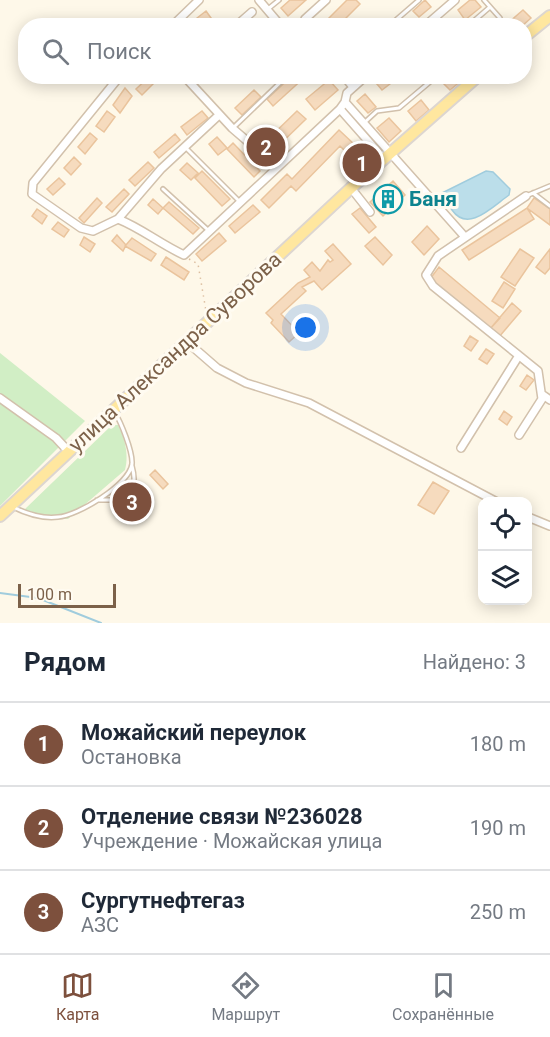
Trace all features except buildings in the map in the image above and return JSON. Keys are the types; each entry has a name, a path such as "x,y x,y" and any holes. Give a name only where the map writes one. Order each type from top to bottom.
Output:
{"main road":[{"path":"532,31 550,16"},
{"name":"улица Александра Суворова","path":"0,516 351,188 469,84"}],"street":[{"path":"181,18 200,0"},
{"path":"260,0 275,18"},
{"path":"306,18 326,0"},
{"path":"434,18 455,0"},
{"path":"245,18 252,12"},
{"path":"114,84 31,188 32,194 81,228 93,231 118,219 140,190 219,116"},
{"path":"191,84 219,116 276,166"},
{"path":"118,219 131,224 158,244 184,255 276,166 340,109 347,93 357,84"},
{"path":"345,102 364,123 387,156"},
{"path":"340,109 465,237"},
{"path":"351,188 370,212"},
{"path":"530,194 438,256 426,275 427,280 518,357 538,371 543,394 550,400"},
{"path":"186,341 217,368 246,383 309,403 489,497"},
{"path":"461,448 518,357"},
{"path":"519,435 543,394"},
{"path":"0,398 56,438 69,452"},
{"path":"532,519 550,526"}],"lane":[{"path":"268,9 279,0"},
{"path":"398,18 419,0"},
{"path":"484,0 500,18"},
{"path":"477,18 490,7"},
{"path":"232,128 279,84"},
{"path":"364,123 378,111 399,108 428,84"},
{"path":"185,147 240,202"},
{"path":"530,194 550,186"},
{"path":"163,189 209,231"},
{"path":"530,194 550,206"},
{"path":"113,410 127,443 135,476 132,488 126,493"},
{"path":"11,506 31,516 56,518 68,516 97,500 124,478 132,464"},
{"path":"97,500 119,500"}],"path":[{"path":"184,255 198,264 203,308 212,317"}],"green space":[{"path":"0,353 85,421 0,506"},
{"path":"112,425 118,425 124,441 127,458 125,470 68,519 33,516 25,509"}],"water":[{"path":"486,171 493,172 510,189 509,195 473,219 458,216 445,202 442,193"}],"waterway":[{"path":"0,593 38,598 101,623"}],"place":[{"name":"Отделение связи №236028","path":"266,147"},
{"name":"Можайский переулок","path":"362,163"},
{"name":"Баня","path":"388,199"},
{"name":"Сургутнефтегаз","path":"132,502"}]}
